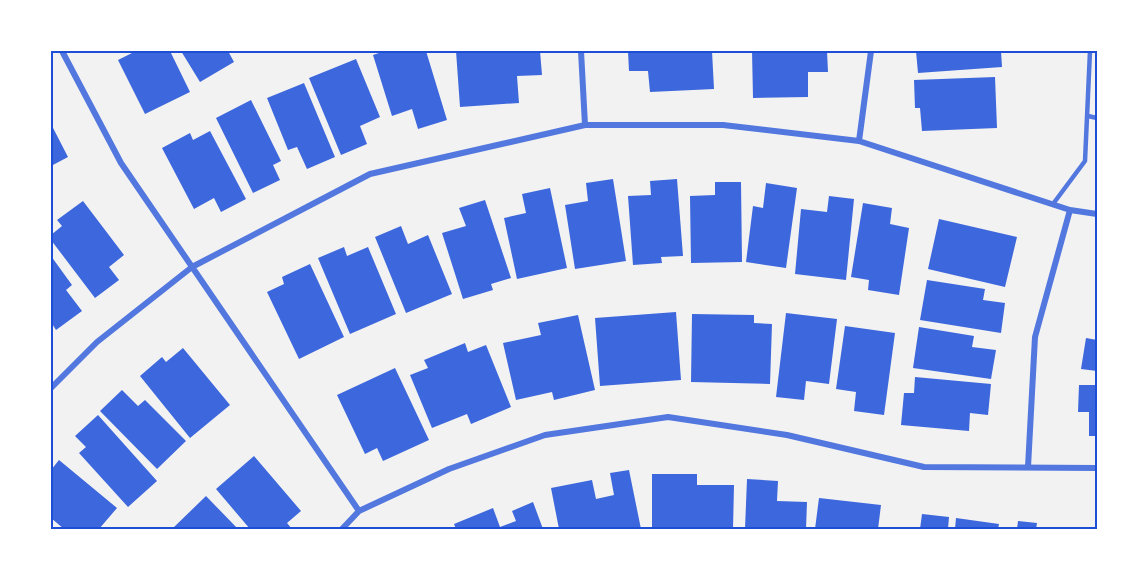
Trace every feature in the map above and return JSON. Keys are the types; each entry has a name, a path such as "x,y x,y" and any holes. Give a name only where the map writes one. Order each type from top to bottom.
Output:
{"street":[{"path":"62,51 121,163 359,511"},
{"path":"581,51 585,125"},
{"path":"859,141 871,51"},
{"path":"51,388 97,342 192,267 370,174 585,125 723,125 859,141 1070,210 1097,214"},
{"path":"1028,467 1035,337 1070,210"},
{"path":"342,529 359,511 449,469 544,435 668,417 787,435 924,467 1097,468"}],"lane":[{"path":"1053,204 1085,162 1090,51"},
{"path":"1088,116 1097,118"}],"building":[{"path":"136,51 170,51 190,92 145,114 118,60"},
{"path":"181,51 228,51 234,62 200,82"},
{"path":"385,51 426,51 447,120 418,129 412,109 392,116 373,55"},
{"path":"456,51 540,51 542,75 517,76 519,103 460,107"},
{"path":"628,51 712,51 714,89 650,92 648,71 629,71"},
{"path":"752,51 827,51 828,72 808,72 808,97 753,98"},
{"path":"916,51 1001,51 1002,67 918,73"},
{"path":"356,59 380,117 360,126 367,144 341,155 309,78"},
{"path":"995,77 997,128 922,131 920,108 915,108 914,80"},
{"path":"304,83 335,157 307,169 297,147 288,150 267,98"},
{"path":"251,100 281,161 273,165 280,180 253,193 216,118"},
{"path":"51,124 68,157 51,166"},
{"path":"210,131 246,199 221,212 214,198 194,209 162,148 190,133 193,140"},
{"path":"613,179 626,261 575,269 565,205 588,201 586,183"},
{"path":"677,179 683,256 661,257 662,263 633,265 628,196 651,195 650,181"},
{"path":"715,182 741,182 742,262 691,263 690,196 715,195"},
{"path":"766,183 797,188 786,268 746,262 753,206 763,208"},
{"path":"550,188 567,268 517,279 504,218 526,213 522,194"},
{"path":"829,196 854,199 846,280 795,274 801,209 827,212"},
{"path":"485,200 511,278 491,284 493,290 463,299 442,233 466,226 459,208"},
{"path":"83,201 124,255 109,267 119,280 95,298 51,240 51,235 62,226 57,220"},
{"path":"863,203 892,208 890,224 909,228 899,295 868,290 869,280 851,277"},
{"path":"939,219 1017,237 1005,287 928,269"},
{"path":"401,226 408,244 428,235 452,294 406,313 375,237"},
{"path":"344,247 347,256 368,247 396,314 350,334 318,258"},
{"path":"51,256 72,285 66,290 82,311 56,330 51,322"},
{"path":"310,264 344,337 299,359 267,292 284,284 282,277"},
{"path":"927,280 985,289 983,300 1005,303 1001,333 920,320"},
{"path":"676,312 681,380 600,386 595,318"},
{"path":"786,313 837,319 829,384 806,381 804,400 776,397"},
{"path":"692,314 754,315 754,323 772,324 770,384 691,382"},
{"path":"578,315 595,390 554,400 552,392 516,400 503,343 541,335 538,323"},
{"path":"845,326 895,333 884,415 854,411 856,392 836,389"},
{"path":"919,327 974,336 972,347 996,350 991,379 913,368"},
{"path":"1086,338 1097,340 1097,371 1081,369"},
{"path":"465,343 468,352 486,345 511,407 471,424 467,414 432,428 410,375 428,368 424,360"},
{"path":"183,348 230,405 190,438 140,376 162,357 166,362"},
{"path":"395,368 429,440 383,461 377,448 365,454 337,395"},
{"path":"915,377 991,384 988,415 970,413 969,431 901,425 904,393 914,393"},
{"path":"1079,385 1097,385 1097,436 1089,436 1089,412 1078,412"},
{"path":"122,390 138,406 145,400 186,441 157,469 100,411"},
{"path":"98,415 157,481 128,507 79,453 86,447 75,436"},
{"path":"254,456 301,511 287,523 292,529 250,529 216,489"},
{"path":"59,460 117,508 99,529 64,529 51,518 51,470"},
{"path":"629,470 641,529 559,529 551,488 592,480 596,499 614,495 610,473"},
{"path":"652,474 697,474 697,485 734,485 733,529 652,529"},
{"path":"747,479 778,481 777,501 807,502 806,529 745,529"},
{"path":"206,496 238,529 172,529"},
{"path":"819,498 881,505 878,529 815,529"},
{"path":"533,502 543,529 456,529 454,524 493,508 500,527 516,521 512,511"},
{"path":"922,514 949,517 948,529 920,529"},
{"path":"956,518 999,524 998,529 955,529"},
{"path":"1018,521 1037,523 1036,529 1017,529"}]}
